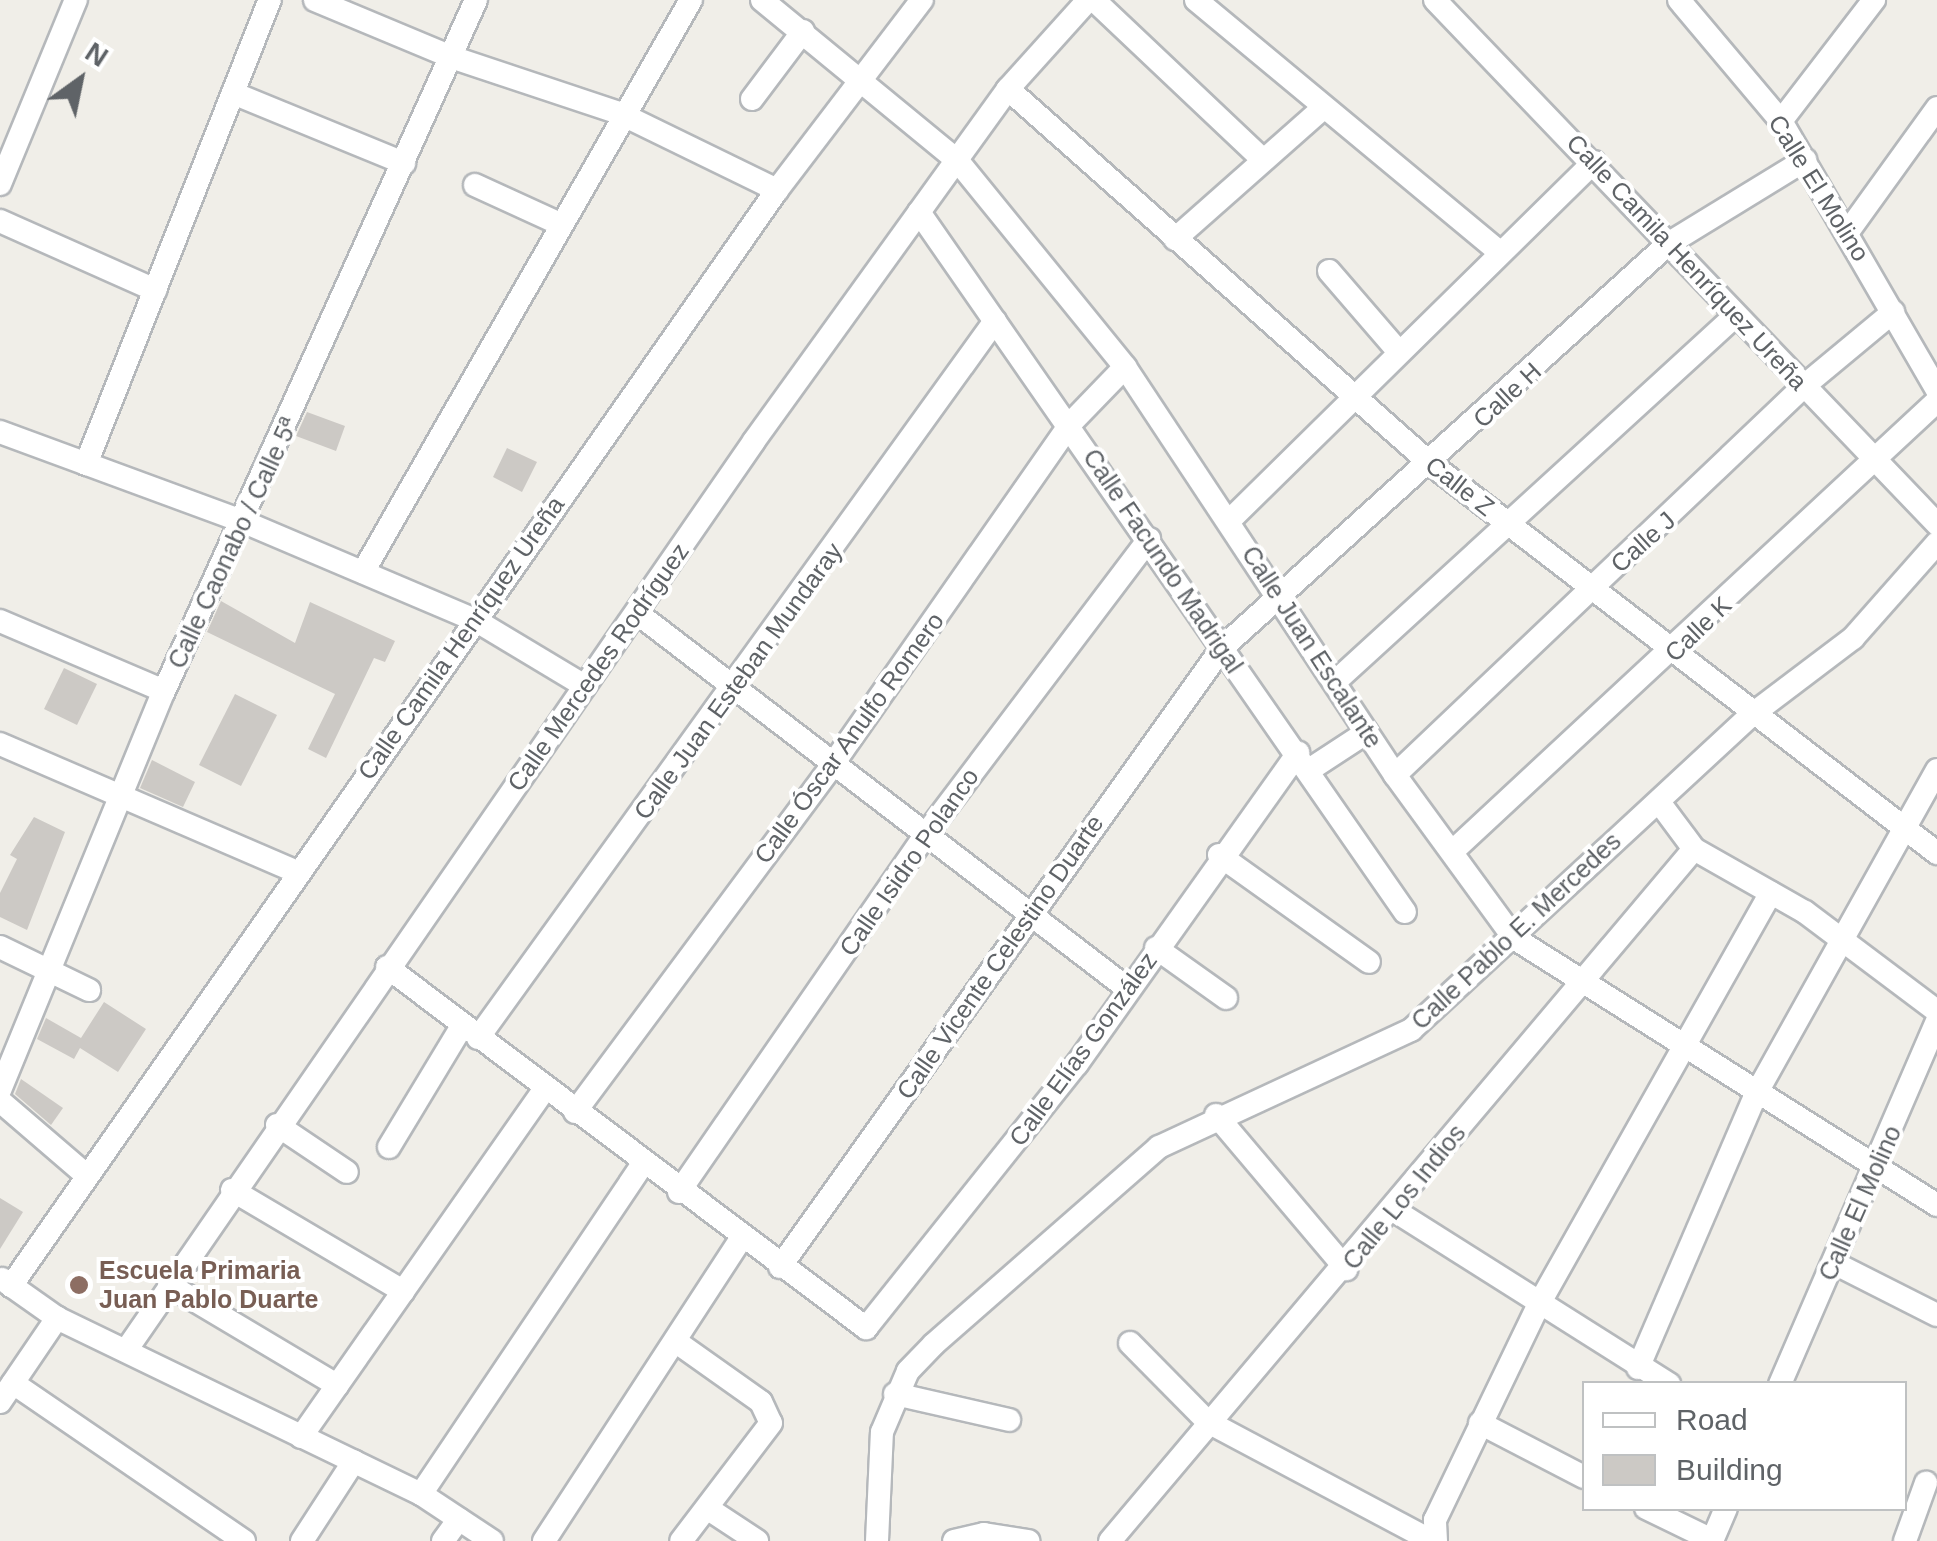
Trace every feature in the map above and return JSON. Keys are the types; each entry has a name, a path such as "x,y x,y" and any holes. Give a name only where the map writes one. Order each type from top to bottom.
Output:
{"street":[{"path":"0,184 76,0"},
{"path":"86,464 270,0"},
{"path":"315,0 451,58 619,113 777,190"},
{"name":"Calle Caonabo / Calle 5ª","path":"0,1090 126,798 164,691 244,522 476,0"},
{"path":"363,572 619,113 691,0"},
{"name":"Calle Juan Escalante","path":"762,0 860,74 957,160 1125,367 1396,775 1454,850 1514,938 1937,1205"},
{"name":"Calle Camila Henríquez Ureña","path":"6,1281 86,1175 295,871 777,190 860,74 922,0"},
{"path":"1091,0 1262,159"},
{"name":"Calle Mercedes Rodríguez","path":"127,1349 387,967 919,212 1008,89 1091,0"},
{"path":"1196,0 1320,110 1498,252"},
{"name":"Calle Camila Henríquez Ureña","path":"1436,0 1937,524"},
{"name":"Calle El Molino","path":"1679,0 1781,121 1937,390"},
{"path":"1781,121 1874,0"},
{"path":"752,99 803,31"},
{"name":"Calle Z","path":"1008,89 1432,465 1593,588 1750,716 1937,853"},
{"path":"233,93 404,163"},
{"path":"1848,233 1937,108"},
{"path":"1175,239 1320,110"},
{"name":"Calle H","path":"1222,648 1282,600 1432,465 1668,244 1805,160"},
{"path":"1229,521 1498,252 1594,162"},
{"path":"474,185 558,223"},
{"name":"Calle Facundo Madrigal","path":"919,212 1070,424 1405,912"},
{"path":"0,221 155,290"},
{"path":"1329,272 1399,352"},
{"name":"Calle J","path":"1396,775 1804,386 1893,312"},
{"path":"1336,682 1735,316"},
{"name":"Calle Juan Esteban Mundaray","path":"390,1147 470,1032 734,689 996,321"},
{"name":"Calle Óscar Anulfo Romero","path":"575,1112 833,764 1070,424 1125,367"},
{"name":"Calle K","path":"1454,850 1673,654 1937,401"},
{"path":"0,432 244,522 474,620 586,686"},
{"name":"Calle Isidro Polanco","path":"680,1192 926,834 1149,539"},
{"name":"Calle Pablo E. Mercedes","path":"877,1541 876,1462 896,1394 934,1344 1144,1160 1216,1115 1411,1030 1750,716 1853,638 1937,542"},
{"path":"637,613 1128,989"},
{"path":"0,620 164,691"},
{"name":"Calle Vicente Celestino Duarte","path":"780,1267 1222,648"},
{"name":"Calle Elías González","path":"780,1267 856,1324 877,1321 1128,989 1219,855 1303,762 1367,732"},
{"path":"0,744 295,871"},
{"path":"1638,1368 1756,1094 1839,935 1937,770"},
{"path":"1659,802 1694,849 1839,935 1937,1011"},
{"name":"Calle Los Indios","path":"1110,1541 1208,1422 1346,1269 1694,849"},
{"path":"1219,855 1369,962"},
{"path":"1130,1342 1208,1422 1434,1541 1435,1520 1539,1304 1771,893"},
{"path":"0,946 89,990"},
{"path":"1156,948 1226,998"},
{"path":"387,967 780,1267"},
{"name":"Calle El Molino","path":"1781,1381 1878,1168 1937,1022"},
{"path":"301,1437 544,1089"},
{"path":"0,1101 86,1175"},
{"path":"1216,1115 1346,1269"},
{"path":"277,1125 347,1172"},
{"path":"422,1494 643,1164"},
{"path":"232,1190 403,1292"},
{"path":"1392,1209 1663,1381"},
{"path":"544,1541 740,1239"},
{"path":"1834,1263 1937,1315"},
{"path":"6,1281 57,1318 422,1494 492,1541"},
{"path":"169,1285 337,1385"},
{"path":"57,1318 6,1393 244,1541"},
{"path":"675,1342 770,1414 763,1438 681,1541"},
{"path":"896,1394 1009,1420"},
{"path":"1480,1424 1498,1426 1582,1476"},
{"path":"302,1541 354,1462"},
{"path":"1906,1541 1922,1482"},
{"path":"707,1508 757,1541"},
{"path":"1652,1511 1712,1541 1725,1511"},
{"path":"444,1541 459,1519"},
{"path":"954,1541 984,1534 1028,1541"}],"building":[{"path":"307,412 345,426 336,451 296,436"},
{"path":"507,448 537,462 522,492 493,477"},
{"path":"221,601 295,643 310,602 395,641 385,662 374,658 326,758 308,749 335,694 207,632"},
{"path":"64,668 97,684 77,725 44,709"},
{"path":"235,694 277,715 241,786 199,765"},
{"path":"152,760 195,782 183,807 140,788"},
{"path":"34,817 65,832 27,930 0,917 0,893 17,859 10,855"},
{"path":"104,1002 146,1029 118,1072 80,1048 74,1059 37,1039 46,1018 81,1038"},
{"path":"21,1079 63,1108 51,1125 15,1094"},
{"path":"0,1198 23,1212 0,1249"}],"place":[{"name":"Escuela Primaria Juan Pablo Duarte","path":"79,1285"}]}
